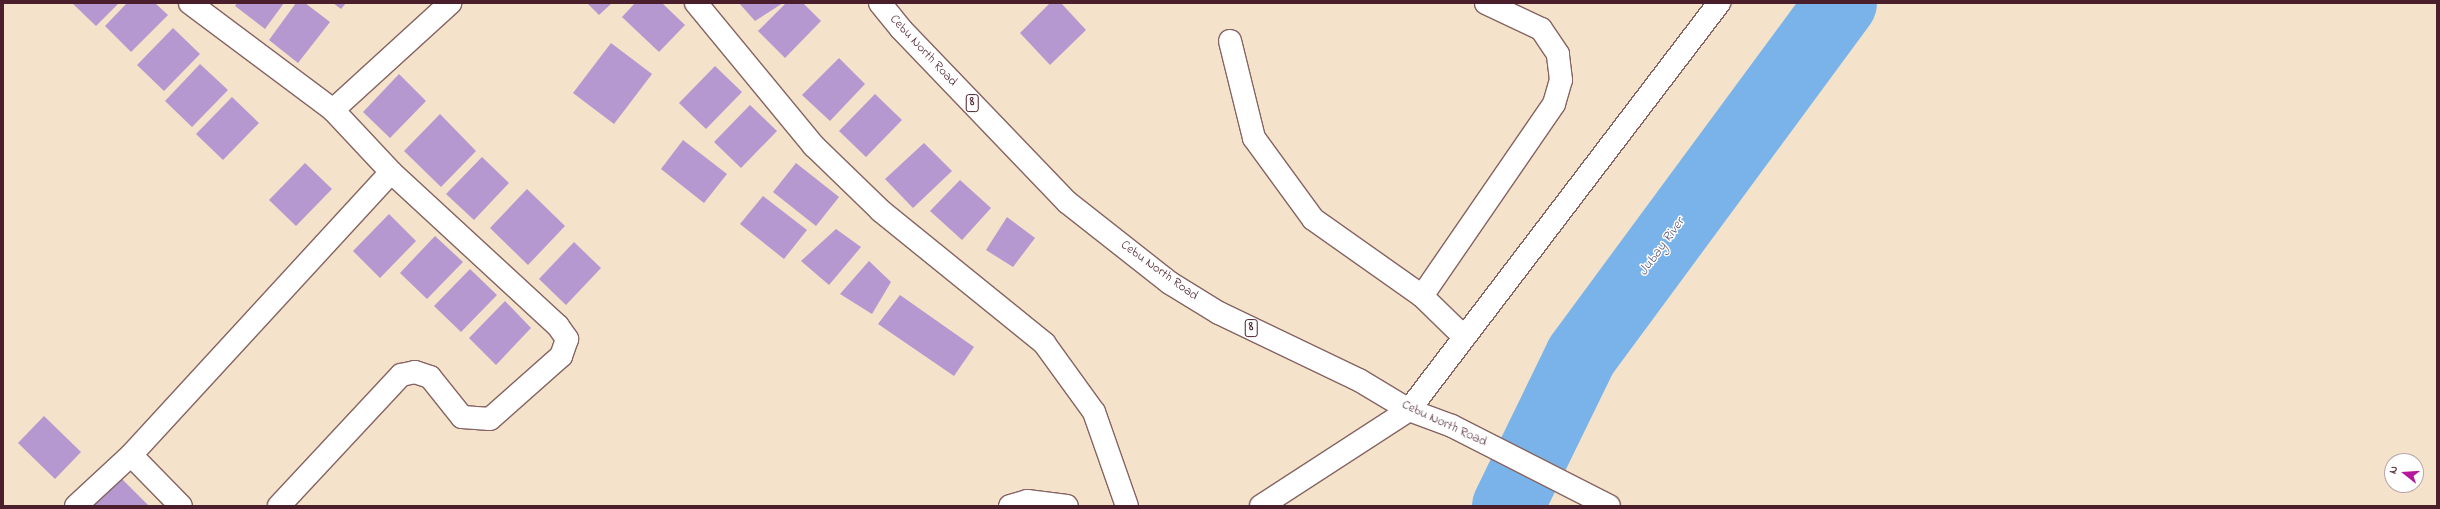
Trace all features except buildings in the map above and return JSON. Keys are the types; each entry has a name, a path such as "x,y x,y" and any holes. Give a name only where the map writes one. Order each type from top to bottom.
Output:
{"main road":[{"path":"190,3 334,110 391,172 558,326 566,339 561,356 490,419 462,417 430,377 415,372 401,375 279,506"},
{"path":"334,110 449,3"},
{"path":"696,3 820,151 881,211 1044,343 1094,412 1127,506"},
{"name":"Cebu North Road","path":"880,3 901,29 1066,202 1170,283 1219,313 1359,380 1409,410 1452,426 1609,506"},
{"path":"1422,296 1554,104 1561,80 1558,54 1541,29 1486,3"},
{"path":"1261,506 1409,410 1719,3"},
{"path":"1230,41 1254,138 1313,219 1422,296 1464,337"},
{"path":"76,506 131,455 391,172"},
{"path":"131,455 181,506"},
{"path":"1010,506 1027,501 1067,506"}],"waterway":[{"name":"Jubay River","path":"1508,506 1581,356 1841,3"}]}
